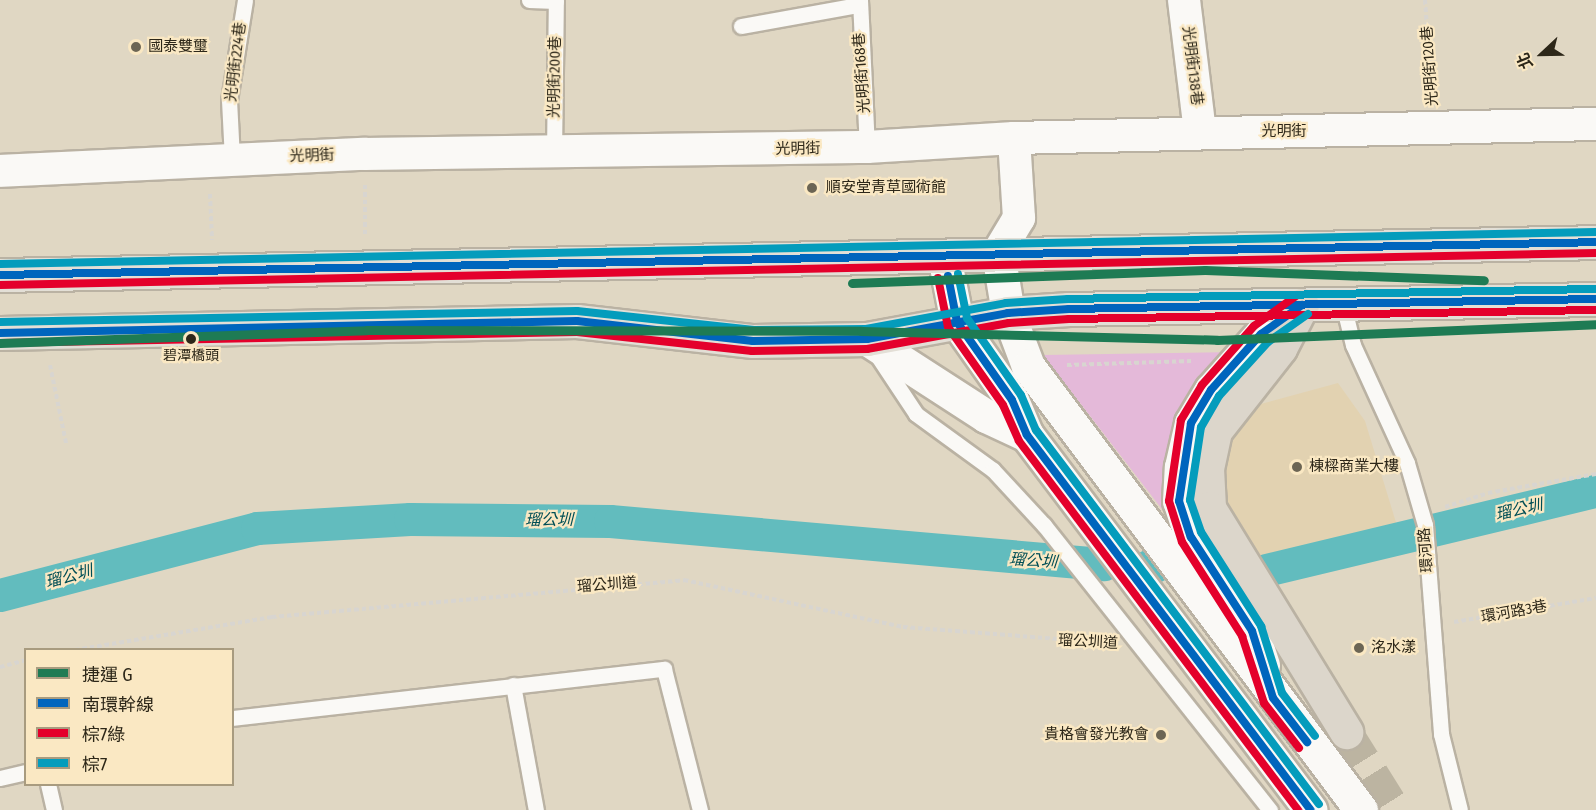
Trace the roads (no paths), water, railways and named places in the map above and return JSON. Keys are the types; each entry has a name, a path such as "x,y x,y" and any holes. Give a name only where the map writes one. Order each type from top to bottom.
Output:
{"highway":[{"path":"1302,305 1280,348 1215,430 1207,468 1209,508 1346,732"}],"main road":[{"path":"0,275 1596,242"},
{"path":"999,253 1008,313 1028,366 1273,698 1360,810"},
{"path":"944,256 957,322 1012,400 1027,435 1311,810"},
{"path":"0,333 577,321 753,341 867,339 1008,313 1596,299"},
{"path":"1273,698 1252,631 1191,537 1179,501 1181,467 1191,423 1211,390 1261,334 1302,305"},
{"path":"867,339 986,416 1027,435"}],"street":[{"name":"光明街138巷","path":"1184,0 1200,132"},
{"name":"光明街","path":"0,171 364,154 554,154 867,147 1014,138 1200,132 1435,132 1596,124"},
{"path":"999,253 1019,218 1014,138"}],"lane":[{"name":"光明街224巷","path":"221,160 244,0"},
{"path":"529,0 557,0"},
{"name":"光明街200巷","path":"554,154 557,0"},
{"path":"741,26 859,3"},
{"name":"光明街168巷","path":"859,3 867,147"},
{"name":"環河路","path":"1343,304 1353,345 1407,463 1424,520 1441,734 1460,810"},
{"path":"867,339 900,398 993,470 1044,525 1270,810"},
{"path":"234,718 664,669 700,810"},
{"path":"513,685 536,810"},
{"path":"0,778 24,772"},
{"path":"48,786 54,810"}],"waterway":[{"name":"瑠公圳","path":"1266,570 1596,491"},
{"name":"瑠公圳","path":"0,595 257,528 410,519 610,521 1104,564"},
{"name":"瑠公圳","path":"1148,566 1155,566"}],"tunnel":[{"path":"1346,732 1395,810"}],"metro line":[{"name":"G","path":"852,283 1205,270 1484,280"},
{"name":"G","path":"0,343 367,330 861,331 1217,340 1596,324"}],"place":[{"name":"國泰雙璽","path":"136,47"},
{"name":"順安堂青草國術館","path":"812,188"},
{"name":"碧潭橋頭","path":"191,339"},
{"name":"棟樑商業大樓","path":"1297,467"},
{"name":"洺水漾","path":"1359,648"},
{"name":"貴格會發光教會","path":"1161,735"}]}
